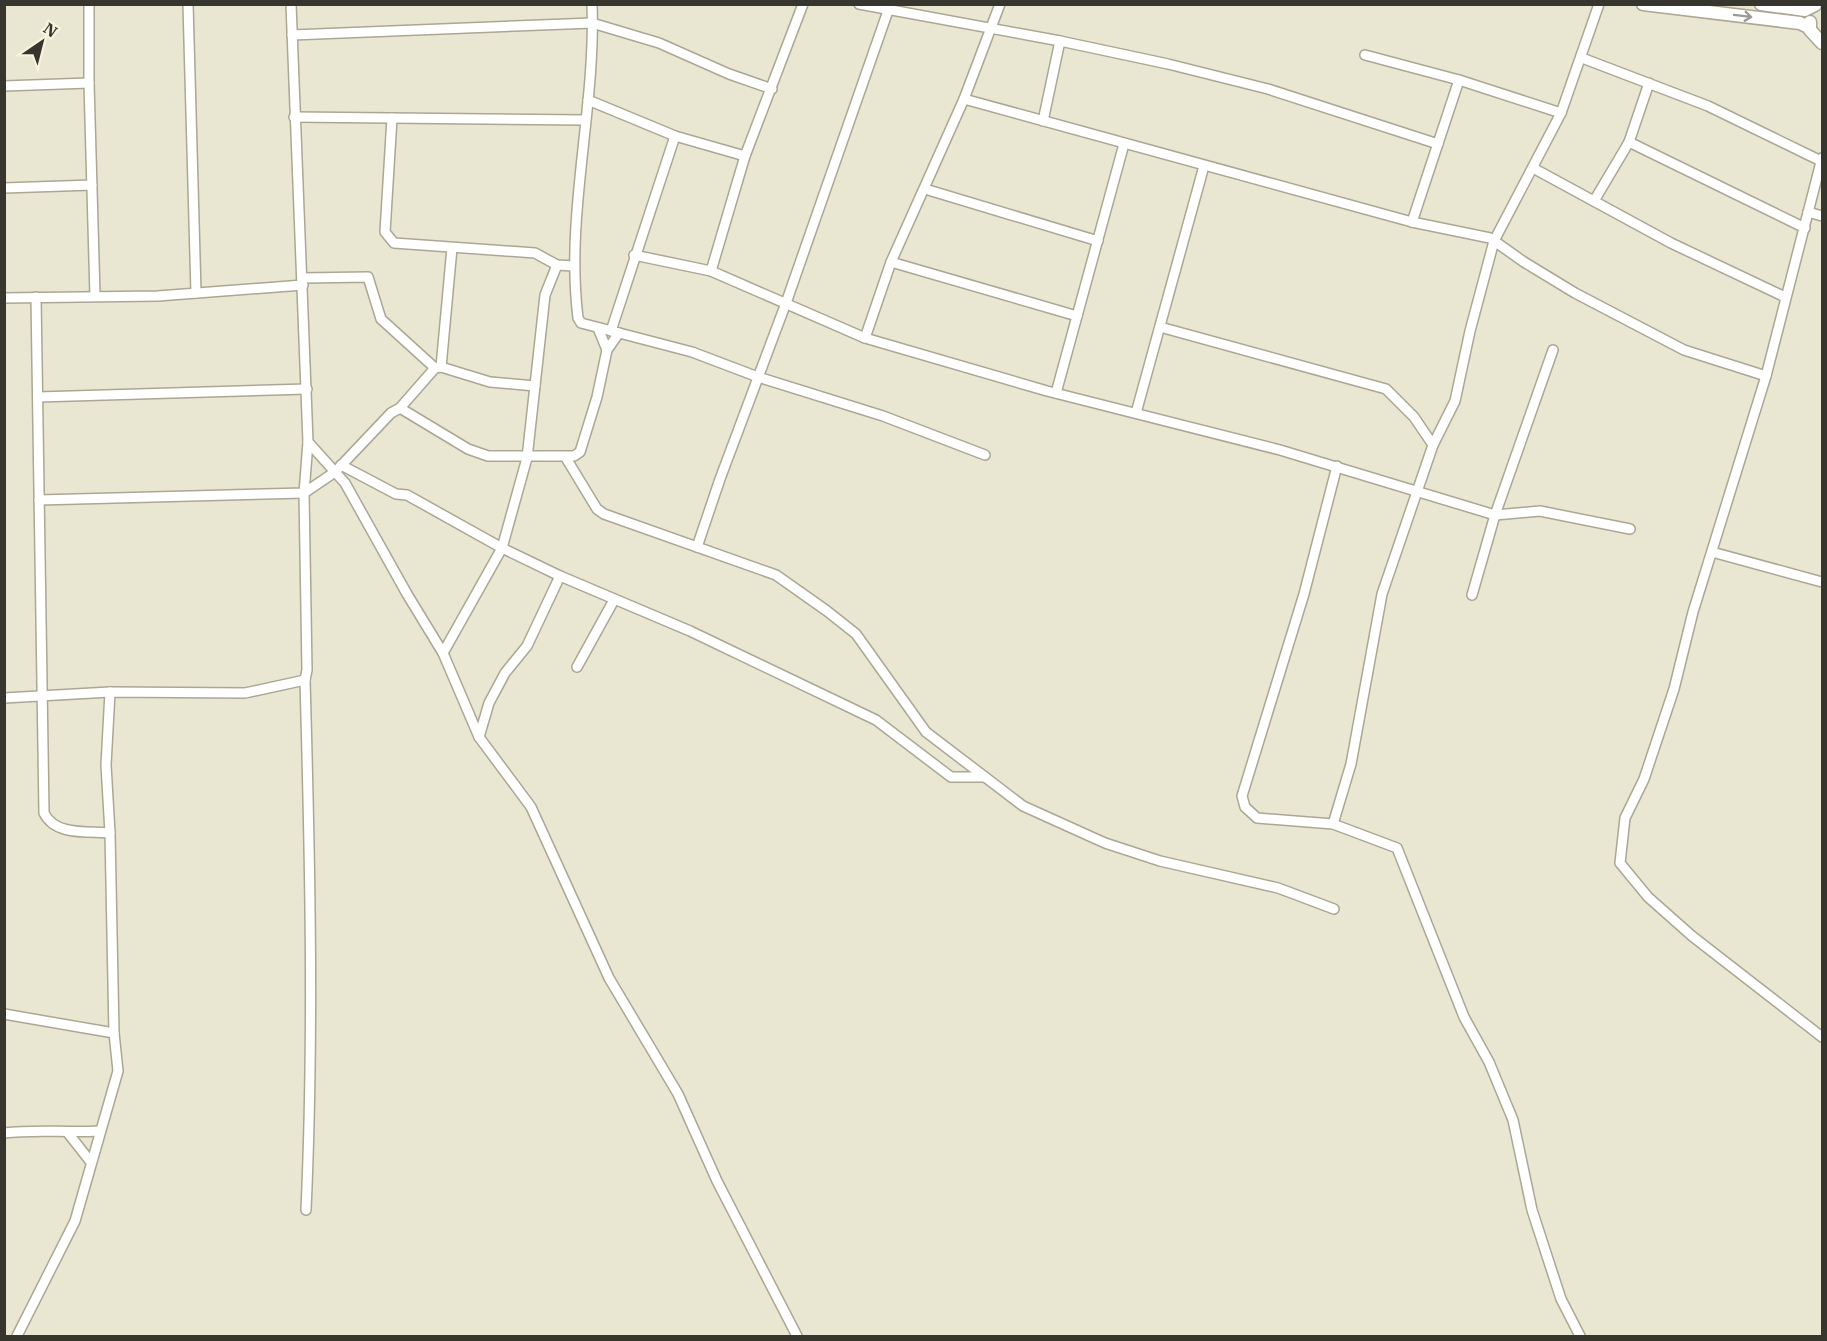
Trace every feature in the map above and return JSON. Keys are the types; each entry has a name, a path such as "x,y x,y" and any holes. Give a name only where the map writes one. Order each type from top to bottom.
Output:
{"main road":[{"path":"1643,4 1800,23 1810,28 1822,43"},
{"path":"1761,4 1805,10 1816,5"},
{"path":"1810,28 1809,15 1816,5"}],"street":[{"path":"89,4 95,296"},
{"path":"188,4 196,292"},
{"path":"291,4 308,442 304,493 307,670 305,680 311,980 310,1110 306,1210"},
{"path":"592,4 588,100 574,266 578,318 581,323 692,352 758,377 883,416 985,455"},
{"path":"711,271 745,156 803,4"},
{"path":"859,4 1060,41 1268,89 1438,144"},
{"path":"865,338 891,262 964,99 993,28 1000,4"},
{"path":"1333,824 1352,764 1382,594 1433,445 1455,401 1470,331 1494,241 1562,113 1599,4"},
{"path":"697,547 786,303 889,8"},
{"path":"292,35 592,23 659,43 729,74 772,89"},
{"path":"1043,121 1060,41"},
{"path":"1365,55 1460,80 1562,113"},
{"path":"1582,58 1708,106 1822,159 1766,376 1712,552 1674,689 1644,779 1624,818 1620,862 1648,897 1692,936 1822,1037"},
{"path":"1412,222 1460,80"},
{"path":"1594,201 1629,142 1649,83"},
{"path":"4,86 89,84"},
{"path":"964,99 1412,222 1494,241 1575,293 1684,350 1766,376"},
{"path":"588,100 675,136 745,156"},
{"path":"294,117 585,120"},
{"path":"392,118 385,232 394,243 535,253 557,265 574,266"},
{"path":"400,408 468,449 489,456 566,458 580,452 597,397 607,350 615,332 634,255 675,136"},
{"path":"1629,142 1805,228"},
{"path":"1056,393 1124,144"},
{"path":"1136,413 1204,166"},
{"path":"1533,168 1671,243 1785,297"},
{"path":"4,188 92,185"},
{"path":"925,189 1098,241"},
{"path":"1808,212 1822,216"},
{"path":"39,500 304,493 338,469 438,367 452,248"},
{"path":"634,255 711,271 865,338 1056,393 1336,466 1418,494 1495,515 1540,511 1630,530"},
{"path":"891,262 1077,316"},
{"path":"443,653 502,548 528,458 545,295 557,265"},
{"path":"4,298 158,296 303,281 368,277 381,319 438,367 490,382 535,386"},
{"path":"36,297 40,696 44,813 48,822 56,828 110,833"},
{"path":"1160,327 1386,389 1414,417 1433,445"},
{"path":"598,328 607,350"},
{"path":"1472,595 1495,515 1553,350"},
{"path":"38,397 307,389"},
{"path":"308,442 338,469 396,494 407,495 502,548 560,576 690,631 876,720 951,777 986,777"},
{"path":"566,458 597,509 604,514 776,575 827,611 856,634 926,732 1023,806 1105,843 1160,861 1278,888 1334,909"},
{"path":"1336,466 1304,594 1242,796 1245,807 1257,818 1333,824 1397,848 1464,1017 1489,1062 1513,1120 1532,1210 1561,1299 1580,1336"},
{"path":"338,469 407,594 443,653 479,737 531,807 609,978 678,1094 717,1181 797,1336"},
{"path":"1712,552 1822,582"},
{"path":"479,737 489,703 505,673 527,646 560,576"},
{"path":"577,667 614,600"},
{"path":"4,698 110,692 245,693 305,680"},
{"path":"17,1336 75,1221 90,1161 118,1071 114,1033 110,833 106,765 110,692"},
{"path":"4,1014 114,1033"},
{"path":"4,1133 54,1129 68,1133 99,1131"},
{"path":"68,1133 90,1161"}]}
